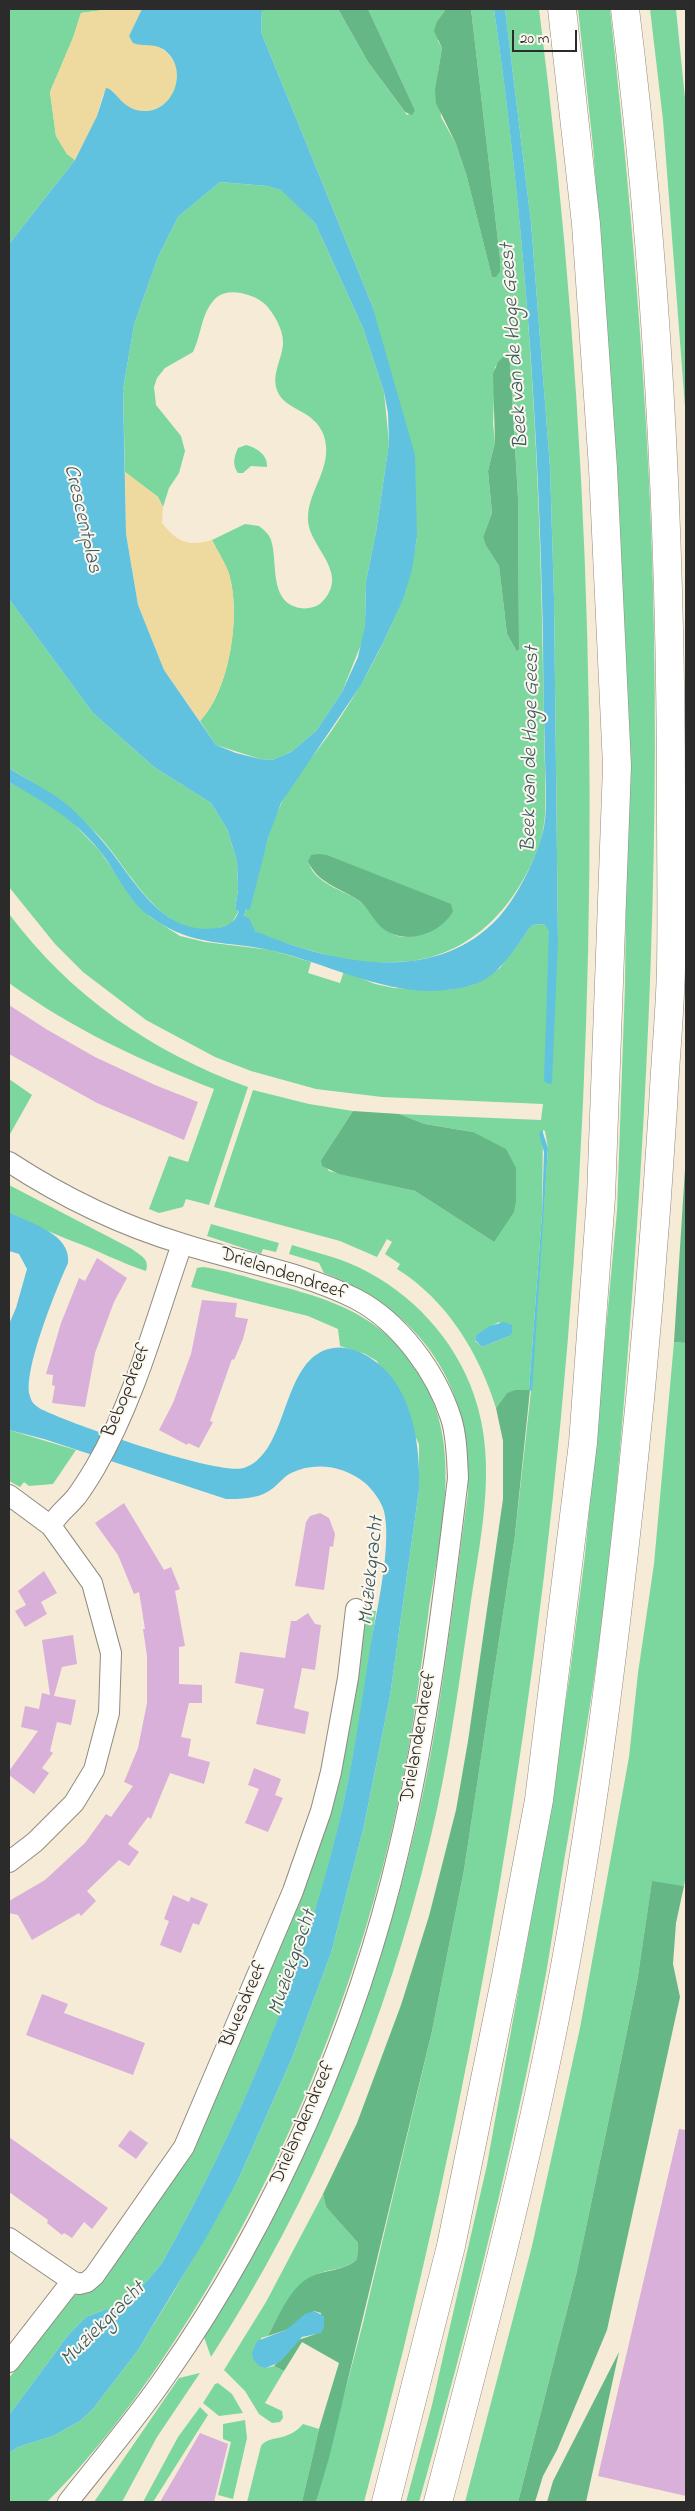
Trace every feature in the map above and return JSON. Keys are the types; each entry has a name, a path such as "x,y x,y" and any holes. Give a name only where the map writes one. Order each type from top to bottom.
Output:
{"highway":[{"path":"386,2502 451,2246 506,1976 539,1800 583,1443 601,1197 617,766 603,468 587,234 562,9"},
{"path":"438,2502 505,2250 560,1996 591,1808 614,1645 643,1384 654,1250 671,970 671,662 668,542 656,335 640,128 625,9"},
{"path":"671,662 686,621"}],"street":[{"name":"Drielandendreef","path":"9,1162 60,1195 110,1219 182,1244 326,1286 357,1300 382,1317 421,1358 451,1418 456,1442 458,1478 426,1718 403,1830 370,1954 333,2059 310,2114 271,2196 205,2315 148,2402 68,2502"},
{"name":"Bebopdreef","path":"51,1526 58,1513 75,1498 95,1469 114,1429 130,1393 182,1244"},
{"path":"9,1495 51,1526 92,1583 111,1653 109,1713 94,1770 74,1802 35,1842 9,1862"},
{"name":"Bluesdreef","path":"72,2281 79,2284 87,2282 94,2276 171,2167 193,2130 294,1891 321,1811 331,1772 345,1698 356,1609"},
{"path":"9,2238 72,2281 9,2362"}],"green space":[{"path":"9,9 111,9 81,13 73,38 50,92 56,136 67,154 75,160 9,244"},
{"path":"262,9 338,9 368,62 407,115 415,110 368,9 446,9 437,21 438,41 442,48 438,72 441,117 456,144 467,177 492,277 495,277 500,272 500,258 471,9 494,9 515,174 535,422 539,505 545,817 542,836 529,868 517,890 502,910 485,928 465,942 444,953 420,960 364,963 341,958 261,934 252,928 244,917 246,909 250,909 267,842 275,817 286,794 345,710 385,640 405,590 417,537 372,305 261,32","holes":["504,357 510,360 518,498 519,649 517,652 507,634 499,566 486,546 483,537 492,513 488,471 495,442 493,424 495,367","327,855 453,912 441,924 412,937 401,937 392,933 353,897 318,877 310,865 309,858"]},
{"path":"338,9 368,9 415,110 412,115 405,112 368,62"},
{"path":"446,9 471,9 500,258 500,272 496,277 492,277 467,177 456,144 436,103 435,90 442,48 434,31 437,21"},
{"path":"505,9 539,9 571,322 587,635 588,950 574,1264 544,1577 499,1888 439,2197 364,2502 316,2502 363,2323 432,2031 464,1870 515,1535 531,1391 548,1148 545,1131 543,1130 542,1214 529,1390 507,1393 496,1408 480,1367 459,1330 431,1296 397,1269 400,1264 385,1254 392,1242 387,1239 377,1257 340,1241 214,1207 253,1090 309,1104 353,1111 321,1160 329,1171 415,1191 494,1242 473,1132 425,1124 399,1114 541,1120 543,1104 382,1097 316,1089 251,1071 215,1057 146,1020 83,972 55,944 9,887 9,782 48,803 71,821 99,850 138,905 150,917 180,936 205,942 271,950 311,962 308,973 340,983 344,971 375,984 394,988 448,990 472,985 500,968 532,925 544,924 558,942 554,598 550,467 531,222","holes":["499,1322 509,1336 482,1347 475,1341 476,1335"]},
{"path":"578,9 610,9 635,268 643,372 651,531 655,746 654,854 646,1069 633,1284 617,1485 600,1636 543,1992 499,2196 453,2380 419,2502 406,2502 432,2405 487,2165 542,1858 569,1680 585,1555 617,1211 625,986 627,810 613,422 593,146"},
{"path":"650,9 676,9 686,108 686,420 663,120"},
{"path":"220,182 267,186 282,190 315,223 363,328 384,392 389,443 376,532 366,581 365,625 362,642 342,692 316,731 291,752 272,760 260,759 216,745 200,721 219,691 226,671 233,628 234,607 228,571 212,540 245,524 259,526 268,534 271,540 278,588 287,603 296,607 309,608 321,603 329,592 332,581 331,571 310,530 308,520 311,499 326,458 324,436 314,420 286,402 277,390 275,378 283,337 277,322 266,305 242,293 228,292 217,297 208,309 193,352 165,368 157,378 154,387 156,405 181,436 185,451 179,473 169,488 163,507 158,497 125,472 123,390 134,325 158,257 178,217"},
{"path":"504,356 510,360 518,498 519,649 517,652 507,634 499,566 486,546 483,537 492,513 488,471 495,442 493,374 498,362"},
{"path":"246,445 254,448 264,456 267,467 251,466 243,473 238,473 234,464 235,455 238,448"},
{"path":"9,599 93,713 154,767 211,803 227,829 237,861 238,889 235,910 239,911 231,924 208,930 187,927 169,917 152,903 137,886 110,849 87,824 33,782 9,768"},
{"path":"311,855 327,855 451,904 453,912 439,927 420,936 399,936 389,932 380,926 358,900 317,875 308,861"},
{"path":"9,914 33,944 59,971 86,996 115,1018 146,1039 178,1057 248,1087 209,1205 186,1199 183,1207 159,1213 149,1209 169,1156 188,1162 214,1089 108,1043 57,1015 9,983"},
{"path":"9,1079 32,1095 9,1136"},
{"path":"353,1111 399,1114 425,1124 473,1132 506,1149 516,1168 516,1201 514,1212 494,1242 415,1191 339,1174 322,1166 321,1160"},
{"path":"686,1153 686,1343 674,1342"},
{"path":"9,1185 132,1249 146,1261 146,1271 40,1228 9,1212"},
{"path":"211,1224 279,1243 276,1252 263,1249 261,1254 207,1236"},
{"path":"292,1245 342,1260 377,1277 413,1304 443,1336 466,1374 481,1422 485,1449 485,1505 457,1700 442,1784 430,1840 392,1976 343,2108 314,2172 248,2297 211,2357 204,2337 267,2229 326,2105 360,2017 390,1926 414,1834 432,1750 468,1493 468,1455 462,1420 451,1387 435,1358 414,1331 389,1308 359,1289 324,1273 319,1263 289,1254"},
{"path":"203,1267 236,1274 318,1297 362,1317 381,1330 398,1346 414,1366 428,1390 438,1417 444,1445 446,1473 441,1531 412,1727 391,1832 374,1901 353,1968 303,2100 274,2165 242,2228 207,2289 153,2373 92,2453 47,2502 10,2502 9,2453 18,2447 53,2436 80,2421 93,2409 138,2350 238,2180 292,2058 331,1953 364,1826 390,1696 419,1490 419,1444 377,1361 365,1354 340,1346 338,1329 308,1316 191,1287 197,1268"},
{"path":"674,1342 686,1343 686,1876 684,1886 652,1882 637,1982 576,2275 518,2502 465,2502 532,2246 580,2028 629,1757 638,1673 654,1564"},
{"path":"515,1390 530,1390 515,1535 464,1870 432,2031 329,2458 316,2502 302,2502 319,2429 339,2363 302,2342 284,2371 274,2366 298,2340 316,2334 321,2313 314,2311 286,2330 268,2336 286,2301 306,2279 342,2268 357,2259 358,2243 326,2207 323,2194 357,2123 401,2005 429,1916 456,1810 468,1741 503,1499 503,1441 496,1408 507,1393"},
{"path":"9,1430 76,1450 53,1484 29,1486 24,1482 20,1487 9,1481"},
{"path":"364,1610 376,1611 360,1718 331,1858 306,1941 252,2082 209,2174 162,2263 147,2281 131,2295 112,2307 86,2317 69,2334 9,2415 9,2378 72,2296 87,2292 179,2166 299,1890"},
{"path":"652,1881 684,1886 676,1923 673,1964 680,1997 607,2330 557,2450 543,2476 535,2502 518,2502 576,2275 637,1982"},
{"path":"323,2194 326,2207 358,2243 357,2259 353,2263 319,2273 306,2280 287,2302 268,2336 261,2338 266,2368 274,2366 284,2371 265,2403 282,2411 283,2418 280,2422 272,2423 259,2414 245,2391 224,2370 266,2302"},
{"path":"619,2352 586,2502 547,2502 553,2481"},
{"path":"200,2373 157,2437 122,2502 94,2502 179,2378"},
{"path":"218,2383 232,2394 243,2413 219,2416 203,2403 215,2384"},
{"path":"200,2407 208,2415 153,2502 143,2502 178,2437"},
{"path":"245,2420 247,2438 233,2499 218,2495 231,2442 223,2439 223,2424"},
{"path":"303,2424 319,2429 302,2502 247,2502 261,2446 269,2440 291,2434"}],"sand":[{"path":"111,9 142,9 129,36 137,44 146,43 154,45 166,52 177,69 178,83 173,95 163,104 151,110 137,111 124,105 113,91 103,94 97,116 75,160 67,154 56,136 50,92 73,38 81,13"},
{"path":"125,472 158,497 163,507 162,523 173,535 190,543 212,540 228,571 234,607 230,650 226,671 219,691 200,721 164,670 138,605 126,534"}],"water":[{"name":"Crescentplas","path":"142,9 262,9 261,32 372,305 415,455 417,537 412,570 403,599 361,685 281,803 268,838 250,910 246,909 244,916 249,918 255,931 316,952 349,959 382,962 414,961 445,953 473,939 499,917 513,898 537,850 544,827 546,809 541,558 534,401 514,165 494,9 505,9 531,222 550,467 554,598 558,942 552,1083 549,1084 544,1081 549,931 544,924 532,925 506,960 491,975 472,985 447,990 421,991 396,987 346,974 274,951 197,939 167,928 152,918 136,904 89,838 57,811 9,782 9,768 63,801 90,827 141,891 166,915 181,924 198,928 224,926 235,918 239,911 235,910 238,889 237,861 227,829 211,803 154,767 93,713 9,599 9,244 75,160 97,116 106,88 110,89 130,108 136,110 155,109 171,97 177,77 176,66 171,57 159,47 133,43 129,36","holes":["220,182 267,186 281,190 315,223 363,328 384,392 388,413 389,443 376,532 366,581 365,625 358,657 342,692 316,731 291,752 272,760 236,753 216,745 164,670 138,605 126,534 123,390 134,325 158,257 178,217"]},
{"path":"542,1130 548,1148 532,1391 529,1390 542,1214 544,1152 539,1134"},
{"name":"Muziekgracht","path":"9,1212 56,1237 63,1244 67,1253 68,1263 42,1330 31,1369 30,1396 32,1402 39,1408 79,1425 143,1447 205,1464 229,1468 244,1468 257,1461 267,1449 275,1435 294,1385 302,1370 312,1358 327,1349 349,1348 373,1360 388,1373 400,1389 414,1428 418,1449 419,1490 390,1696 364,1826 331,1953 292,2058 238,2180 207,2236 138,2350 93,2409 80,2421 53,2436 18,2447 9,2453 9,2415 69,2334 86,2317 112,2307 131,2295 147,2281 162,2263 217,2159 265,2051 306,1940 338,1827 348,1782 383,1577 386,1525 381,1503 368,1486 357,1477 339,1469 320,1466 300,1469 288,1475 264,1494 248,1498 226,1499 44,1439 9,1430 9,1324 16,1308 27,1269 19,1254 9,1251"},
{"path":"504,1322 512,1325 512,1333 509,1336 482,1347 475,1340 476,1335 490,1326"},
{"path":"314,2311 324,2316 324,2327 321,2333 302,2337 280,2362 266,2368 259,2366 253,2359 252,2353 257,2341 286,2330 305,2314"}],"building":[{"path":"9,1005 95,1057 155,1085 198,1102 184,1140 97,1103 9,1054"},
{"path":"97,1258 127,1278 114,1302 95,1353 85,1407 52,1403 55,1386 52,1385 53,1375 46,1374 61,1323 79,1278 85,1281"},
{"path":"202,1300 237,1303 235,1317 248,1319 243,1339 234,1360 232,1359 210,1421 213,1422 199,1448 188,1443 187,1445 159,1430 173,1403 191,1354"},
{"path":"124,1503 164,1570 171,1567 180,1589 175,1591 185,1646 179,1647 179,1684 202,1685 202,1703 189,1703 181,1737 191,1739 188,1756 210,1762 204,1784 170,1773 151,1819 148,1817 128,1844 139,1852 129,1866 119,1860 87,1891 96,1901 81,1916 79,1913 32,1940 18,1915 9,1913 9,1901 45,1880 85,1843 106,1814 111,1817 133,1786 124,1782 138,1748 147,1703 147,1656 143,1629 145,1629 139,1592 134,1594 118,1555 95,1523"},
{"path":"320,1513 329,1518 335,1534 333,1547 330,1546 324,1590 295,1586 306,1522 310,1516"},
{"path":"44,1571 57,1593 41,1602 47,1614 25,1627 15,1611 26,1605 18,1591"},
{"path":"308,1613 315,1624 321,1625 315,1670 302,1668 294,1708 309,1712 305,1734 256,1724 264,1689 235,1683 240,1652 285,1658 291,1621 296,1621"},
{"path":"73,1635 77,1664 62,1667 54,1696 76,1700 71,1725 57,1722 50,1751 53,1753 42,1768 49,1773 34,1794 9,1775 9,1771 38,1731 21,1727 25,1706 39,1709 42,1693 50,1695 42,1640"},
{"path":"254,1768 281,1779 275,1795 283,1798 268,1832 245,1823 259,1789 248,1785"},
{"path":"173,1895 189,1902 191,1897 208,1904 199,1925 193,1923 181,1953 160,1945 169,1921 164,1919"},
{"path":"42,1994 68,2004 64,2013 145,2043 133,2075 26,2035"},
{"path":"679,2129 686,2130 686,2496 598,2476"},
{"path":"130,2130 148,2143 136,2159 118,2146"},
{"path":"9,2137 108,2208 92,2229 84,2222 72,2238 64,2233 62,2235 47,2223 48,2220 9,2192"},
{"path":"200,2433 228,2444 214,2502 160,2502"}],"water label":[{"name":"Beek van de Hoge Geest","path":"516,346"},
{"name":"Beek van de Hoge Geest","path":"532,749"}]}
